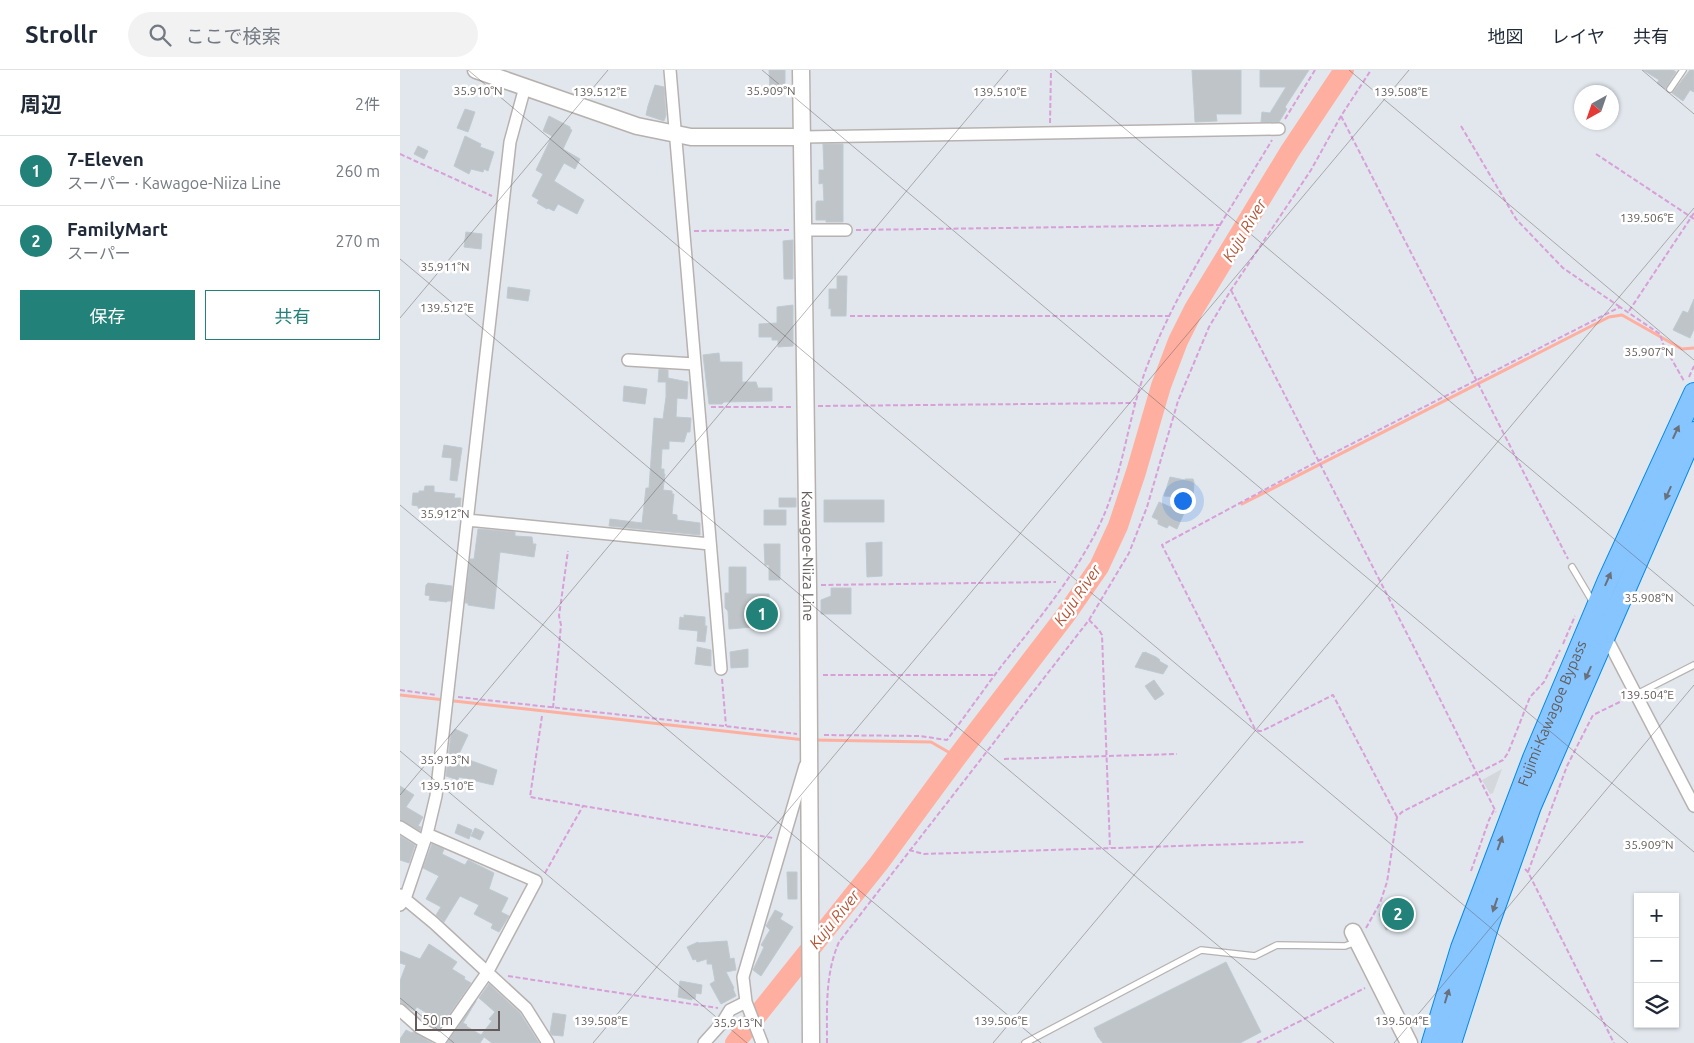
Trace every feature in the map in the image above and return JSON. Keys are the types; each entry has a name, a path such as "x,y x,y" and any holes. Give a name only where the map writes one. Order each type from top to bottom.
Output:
{"highway":[{"name":"Fujimi-Kawagoe Bypass","path":"1432,1043 1502,815 1532,758 1591,601 1693,396"},
{"name":"Fujimi-Kawagoe Bypass","path":"1451,1043 1511,859 1550,758 1694,432"}],"main road":[{"path":"476,70 637,126 691,137 802,137"},
{"name":"Kawagoe-Niiza Line","path":"801,70 812,1043"},
{"path":"1356,937 1409,1043"}],"street":[{"path":"670,70 720,668"},
{"path":"525,87 510,142 449,696 436,796 425,838 402,900 434,923 526,1008 548,1043"},
{"path":"802,137 1279,129"},
{"path":"804,230 846,230"},
{"path":"628,360 695,364"},
{"path":"468,520 710,544"},
{"path":"1591,601 1605,635 1694,806"},
{"path":"760,1039 746,1002 743,978 809,753"},
{"path":"400,827 536,881 446,1041 420,1028 400,1010"},
{"path":"704,1043 722,1023 730,1010 746,1002"}],"lane":[{"path":"1670,89 1683,70"},
{"path":"1572,567 1591,601"},
{"path":"1637,694 1694,665"},
{"path":"1025,1043 1201,950 1256,956 1277,945 1345,946 1356,937"}],"path":[{"path":"1050,70 1050,132"},
{"path":"400,690 809,735 920,736 947,740 1059,594 1083,556 1111,497 1146,370 1170,316 1182,291 1315,70"},
{"path":"827,1043 828,982 832,958 839,942 1089,620 1129,553 1147,507 1178,401 1210,328 1231,290 1311,170 1341,116 1371,70"},
{"path":"1341,116 1478,380 1572,567"},
{"path":"1461,126 1516,219 1563,268 1660,334 1663,344 1693,396"},
{"path":"400,154 504,201"},
{"path":"1596,154 1693,218"},
{"path":"1628,312 1693,218 1694,213"},
{"path":"846,230 1221,225"},
{"path":"684,231 804,230"},
{"path":"1231,290 1477,774 1502,815 1489,820 1471,871"},
{"path":"1356,937 1380,902 1385,889 1397,817 1332,695 1262,731 1254,729 1162,545 1318,461 1620,307"},
{"path":"850,316 1170,316"},
{"path":"699,407 1136,403"},
{"path":"553,708 561,625 559,616 568,551"},
{"path":"808,586 1056,582"},
{"path":"1397,817 1402,812 1497,765 1503,760 1508,753 1530,697 1544,682 1581,603 1591,601"},
{"path":"1089,620 1102,635 1110,848"},
{"path":"720,668 726,726"},
{"path":"808,674 995,675"},
{"path":"1528,872 1567,766 1593,715 1637,694"},
{"path":"542,716 530,797 783,840"},
{"path":"1004,759 1177,754"},
{"path":"536,881 540,880 582,806"},
{"path":"909,850 924,854 1305,842"},
{"path":"1511,859 1528,872 1614,1043"},
{"path":"486,972 730,1010"},
{"path":"1257,1043 1378,981"}],"shaded area":[{"path":"1502,769 1493,793 1490,794 1482,780"}],"building":[{"path":"769,70 785,70 785,90 770,90"},
{"path":"1192,70 1241,70 1241,114 1216,114 1217,121 1195,122"},
{"path":"1260,70 1309,70 1285,107 1287,109 1279,122 1261,122 1262,112 1270,113 1286,87 1260,87"},
{"path":"1643,70 1673,70 1676,72 1665,89 1657,83 1659,80"},
{"path":"1690,70 1694,70 1694,92 1690,90 1683,101 1672,93"},
{"path":"655,85 664,87 666,115 664,121 646,115"},
{"path":"465,109 475,112 468,132 457,128"},
{"path":"549,116 570,127 572,130 563,149 580,159 575,169 564,163 554,181 584,200 577,214 558,204 554,211 547,209 537,203 539,200 532,196 543,174 536,170 552,136 543,131"},
{"path":"465,136 481,144 480,147 494,152 488,171 484,169 483,172 471,169 469,174 454,166"},
{"path":"823,144 843,144 843,222 816,220 816,203 817,201 824,201 823,183 819,184 819,170 824,170"},
{"path":"418,146 428,151 424,159 414,154"},
{"path":"466,232 482,234 481,249 464,247"},
{"path":"793,240 793,279 784,279 783,241"},
{"path":"837,276 847,276 846,316 831,316 831,308 829,309 829,289 837,289"},
{"path":"508,287 530,290 528,301 507,298"},
{"path":"1694,299 1694,329 1690,338 1673,330 1683,311 1688,313"},
{"path":"793,305 793,346 778,347 778,340 772,340 772,337 759,337 759,324 777,323 777,307"},
{"path":"719,353 720,362 742,362 742,382 756,382 758,388 772,388 772,401 709,404 703,355"},
{"path":"659,369 668,370 668,378 688,382 687,399 677,398 676,417 691,418 690,432 687,432 684,442 669,441 669,449 662,449 661,469 664,469 665,474 663,490 672,491 672,494 674,494 672,514 677,515 677,520 700,523 700,535 609,526 610,519 642,523 646,488 649,488 654,418 663,419 666,397 666,382 658,382"},
{"path":"624,386 647,389 645,404 623,401"},
{"path":"444,445 462,448 457,481 450,480 452,458 442,457"},
{"path":"1170,477 1185,480 1193,479 1193,498 1164,496"},
{"path":"425,486 434,486 434,492 455,494 454,498 461,498 460,512 418,508 418,506 412,505 413,493 424,491"},
{"path":"779,498 796,498 796,507 779,507"},
{"path":"824,500 884,500 884,522 824,522"},
{"path":"1159,502 1184,513 1177,529 1169,525 1167,528 1158,524 1158,520 1152,517"},
{"path":"764,510 786,510 786,525 764,525"},
{"path":"478,529 515,532 515,536 532,537 533,544 536,544 534,557 500,552 494,609 465,603 470,559 474,559"},
{"path":"882,542 882,576 867,577 866,543"},
{"path":"764,544 780,544 780,580 769,580 769,565 765,565"},
{"path":"729,567 746,567 746,594 769,594 771,629 753,630 753,627 729,629 728,611 725,608 725,593 729,593"},
{"path":"428,583 452,586 451,601 429,600 430,596 425,595"},
{"path":"831,588 851,588 851,614 821,614 821,600 831,596"},
{"path":"684,615 705,617 705,626 707,626 705,642 697,641 698,631 679,629 680,617 684,618"},
{"path":"697,647 711,650 711,666 695,664"},
{"path":"748,649 748,667 731,668 730,652"},
{"path":"1143,652 1156,657 1168,666 1163,674 1135,667"},
{"path":"1154,680 1164,694 1155,700 1145,686"},
{"path":"455,729 468,735 458,756 497,770 493,785 459,777 458,780 446,776 451,734"},
{"path":"400,786 414,795 406,807 423,817 418,826 421,827 420,831 400,820"},
{"path":"458,824 472,830 469,839 455,833"},
{"path":"475,828 484,832 480,840 471,836"},
{"path":"400,836 415,845 409,863 400,860"},
{"path":"432,844 444,849 442,854 465,865 468,860 494,873 489,889 508,898 501,912 509,916 499,932 491,928 493,924 474,914 479,905 460,896 444,922 436,915 441,907 426,899 439,876 423,868"},
{"path":"787,872 797,872 797,899 788,899"},
{"path":"1405,901 1412,917 1386,930 1379,914"},
{"path":"775,910 783,914 780,919 793,927 761,976 753,970 764,947 761,945 770,930 766,926"},
{"path":"727,941 730,959 734,958 736,970 726,972 736,996 721,1004 710,984 715,981 712,964 707,964 707,959 697,962 696,959 693,960 687,947 698,942"},
{"path":"429,944 457,962 452,969 471,983 439,1029 429,1024 433,1017 417,1007 414,1011 400,1002 400,981 406,965 400,963 400,951 420,959"},
{"path":"1226,962 1261,1032 1240,1043 1103,1043 1098,1037 1094,1028"},
{"path":"680,981 702,985 701,994 696,993 695,999 692,998 692,1000 678,997"},
{"path":"489,984 520,1013 539,1043 492,1043 484,1037 480,1043 447,1043 476,1001 463,1023 481,1035 492,1021 489,1019 495,1012 479,998"},
{"path":"553,1013 566,1015 563,1036 552,1035 550,1032"},
{"path":"406,1030 432,1043 400,1043 400,1039"}],"waterway":[{"name":"Kuju River","path":"735,1043 879,863 1065,616 1099,567 1118,526 1161,386 1178,341 1194,309 1290,151 1344,70"},
{"path":"1242,504 1609,317 1622,315 1682,349 1694,348"},
{"path":"400,695 805,740"},
{"path":"814,740 931,742 957,757"}],"place":[{"name":"7-Eleven","path":"762,614"},
{"name":"FamilyMart","path":"1398,914"}]}
